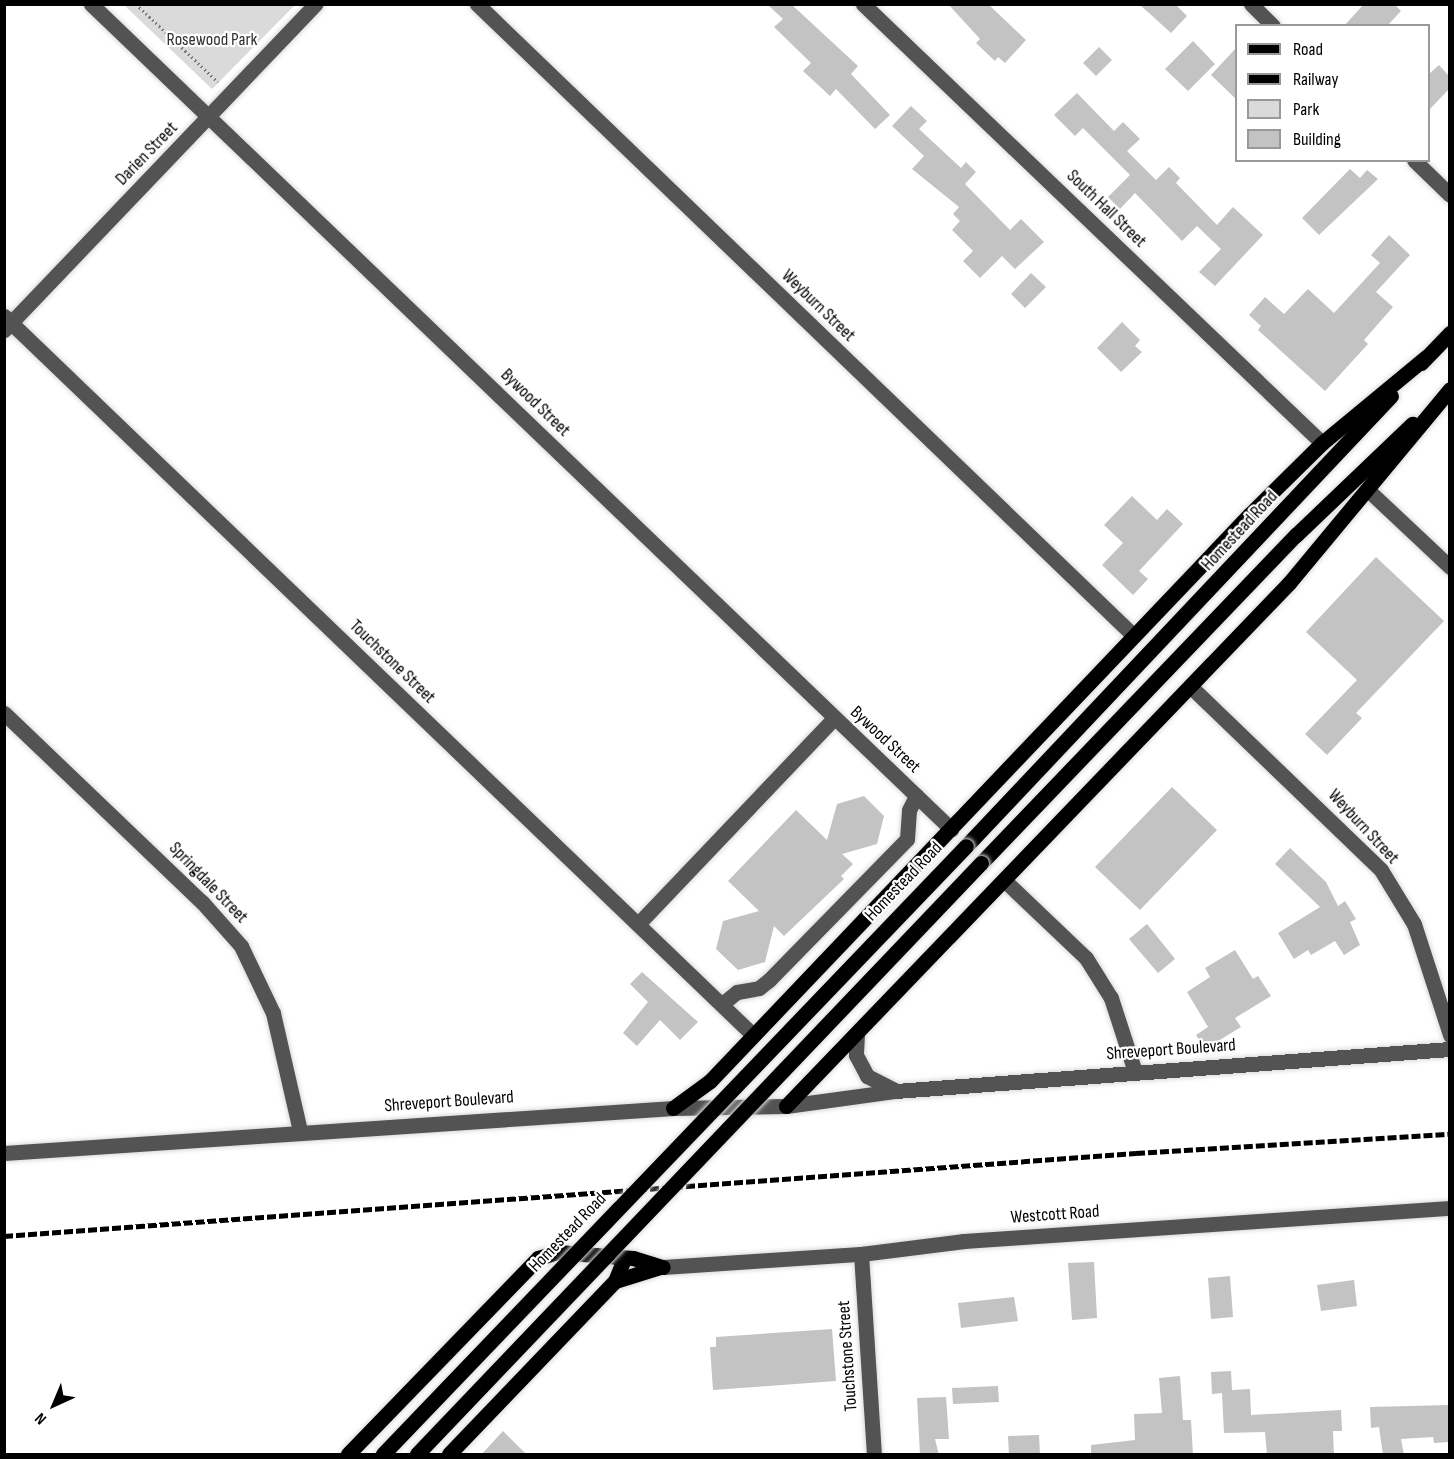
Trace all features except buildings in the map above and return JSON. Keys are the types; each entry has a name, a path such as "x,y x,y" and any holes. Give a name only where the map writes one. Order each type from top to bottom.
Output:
{"main road":[{"name":"Homestead Road","path":"383,1455 1280,518 1449,333"},
{"path":"673,1108 710,1081 951,830 1133,635 1322,443 1426,357"},
{"path":"786,1106 1289,583 1369,491 1449,388"},
{"path":"417,1455 981,862 1296,535 1449,388"},
{"path":"710,1081 708,1090 713,1107"},
{"path":"348,1455 538,1258 558,1252 617,1256 663,1267"},
{"path":"449,1455 615,1281 622,1264 617,1256"},
{"path":"615,1281 663,1267"}],"street":[{"name":"Bywood Street","path":"91,4 951,830"},
{"name":"Darien Street","path":"7,323 210,118 316,4"},
{"name":"Weyburn Street","path":"477,4 1133,635"},
{"name":"South Hall Street","path":"863,4 1322,443"},
{"path":"1251,4 1271,24"},
{"path":"1416,162 1449,195"},
{"name":"Touchstone Street","path":"7,323 753,1035"},
{"path":"1369,491 1449,567"},
{"name":"Weyburn Street","path":"1190,686 1381,870 1414,924 1449,1035"},
{"name":"Springdale Street","path":"4,713 202,902 241,946 273,1013 300,1131"},
{"path":"638,924 834,718"},
{"path":"722,1004 737,992 759,988 769,981 907,839 909,810 916,796"},
{"path":"1004,880 1086,958 1112,998 1135,1072"},
{"path":"857,1034 856,1055 867,1076 896,1091"},
{"name":"Shreveport Boulevard","path":"4,1153 300,1131 673,1108 786,1106 896,1091 1449,1049"},
{"name":"Westcott Road","path":"663,1267 861,1254 964,1240 1449,1208"},
{"name":"Touchstone Street","path":"861,1254 874,1455"}],"path":[{"path":"136,4 231,95"}],"green space":[{"name":"Rosewood Park","path":"124,5 295,5 212,89"}],"railway":[{"path":"4,1236 1136,1153 1450,1134"}]}
